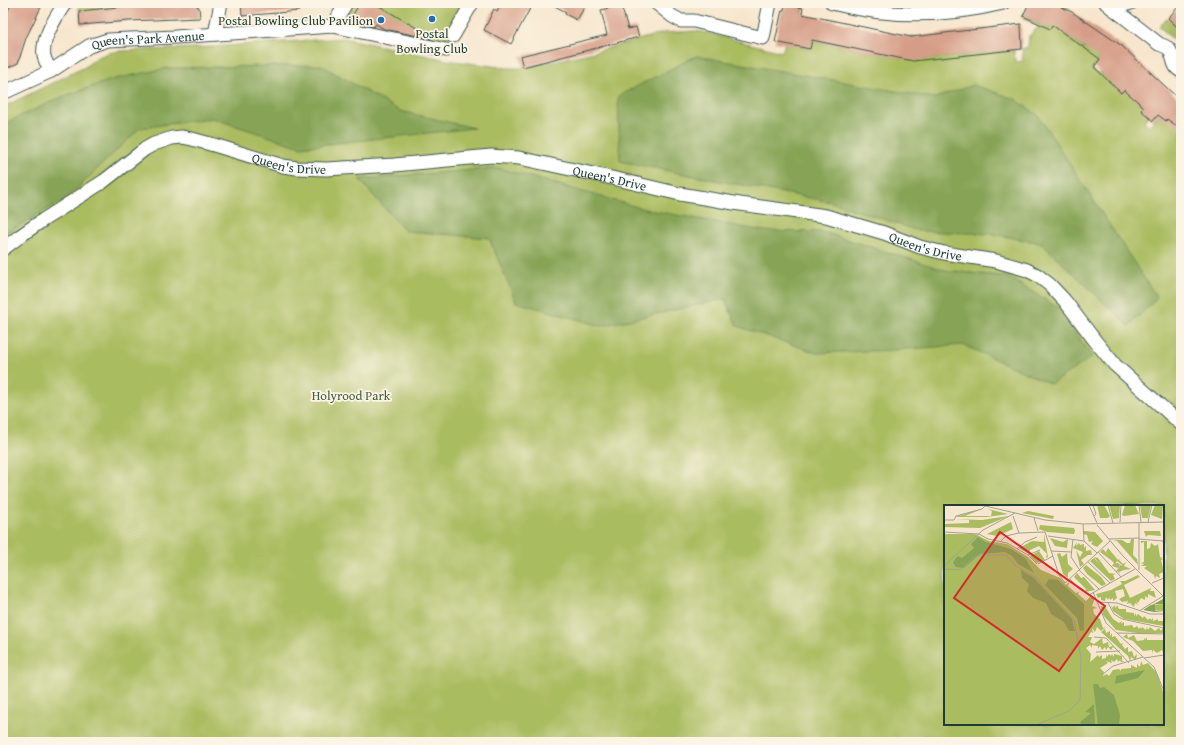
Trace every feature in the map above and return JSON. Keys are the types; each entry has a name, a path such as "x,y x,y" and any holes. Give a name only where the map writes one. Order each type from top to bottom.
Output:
{"street":[{"path":"51,71 44,56 44,44 50,29 65,3"},
{"path":"215,34 221,3"},
{"path":"333,26 346,3"},
{"path":"454,36 472,3"},
{"path":"656,3 672,16 681,21 694,21 764,38 770,3"},
{"path":"832,3 873,12 921,15 965,11 1003,3"},
{"path":"1109,5 1131,3"},
{"path":"1109,5 1159,44 1169,49 1175,66 1181,71"},
{"name":"Queen's Park Avenue","path":"3,93 51,71 89,46 108,40 333,26 446,50"},
{"name":"Queen's Drive","path":"3,249 43,220 104,181 145,149 154,144 172,138 182,138 214,145 283,166 297,168 326,169 394,165 491,156 519,158 680,194 826,216 884,233 920,247 944,253 996,261 1027,270 1050,285 1065,301 1100,348 1115,365 1181,424"}],"green space":[{"path":"81,3 192,3 79,11 79,6"},
{"path":"354,3 465,3 445,41 440,42 426,40 392,30 362,26 348,21 349,14"},
{"name":"Holyrood Park","path":"1060,3 1071,3 1062,20 1072,25 1066,35 1085,49 1094,36 1100,59 1092,69 1102,75 1112,65 1121,93 1124,90 1136,87 1148,116 1144,121 1149,126 1159,115 1166,120 1170,115 1181,129 1181,742 3,742 3,107 85,67 96,58 108,53 120,51 195,48 344,38 447,60 507,68 523,68 594,52 663,33 694,31 782,52 785,43 798,32 803,8 785,4 805,4 803,14 807,15 800,47 809,49 812,40 905,59 910,37 914,36 917,60 1014,50 1015,62 1023,61 1022,49 1028,47 1029,36 1040,27 1022,17 1023,15 1050,29"},
{"path":"1168,18 1178,28 1181,25 1181,47 1159,26"},
{"path":"696,56 935,98 973,85 1015,99 1038,115 1157,298 1129,326 1041,243 992,234 919,231 831,202 620,161 618,96"},
{"path":"321,65 400,111 474,128 301,147 212,118 140,128 67,198 3,236 3,124 64,96 114,79 168,68"},
{"path":"499,168 644,209 764,231 823,232 945,270 1008,277 1059,308 1092,357 1051,384 963,345 894,350 817,353 737,326 725,299 601,326 516,302 489,238 405,231 359,179"}],"building":[{"path":"11,3 43,3 26,38 18,63 3,70 3,24"},
{"path":"197,3 200,18 80,25 79,11 128,6"},
{"path":"241,3 299,3 299,11 242,16"},
{"name":"Postal Bowling Club Pavilion","path":"360,3 374,3 432,37 432,39 384,29 376,24 374,27 368,25 352,16"},
{"path":"501,3 533,3 511,44 484,30 494,9 497,11"},
{"path":"549,3 587,3 577,20"},
{"path":"1029,3 1063,3 1061,7 1072,12 1122,46 1181,101 1181,129 1167,119 1166,121 1158,115 1153,121 1141,110 1144,107 1124,90 1121,93 1094,67 1100,59 1052,25 1050,29 1023,16"},
{"path":"785,4 803,8 802,14 911,37 1021,24 1022,49 913,61 812,40 810,49 775,42 782,10 784,10"},
{"path":"1181,4 1181,31 1168,18"},
{"path":"621,5 628,29 636,27 639,37 523,67 520,56 607,35 601,10"}],"place":[{"name":"Postal Bowling Club","path":"432,19"},
{"name":"Postal Bowling Club Pavilion","path":"381,20"}]}
